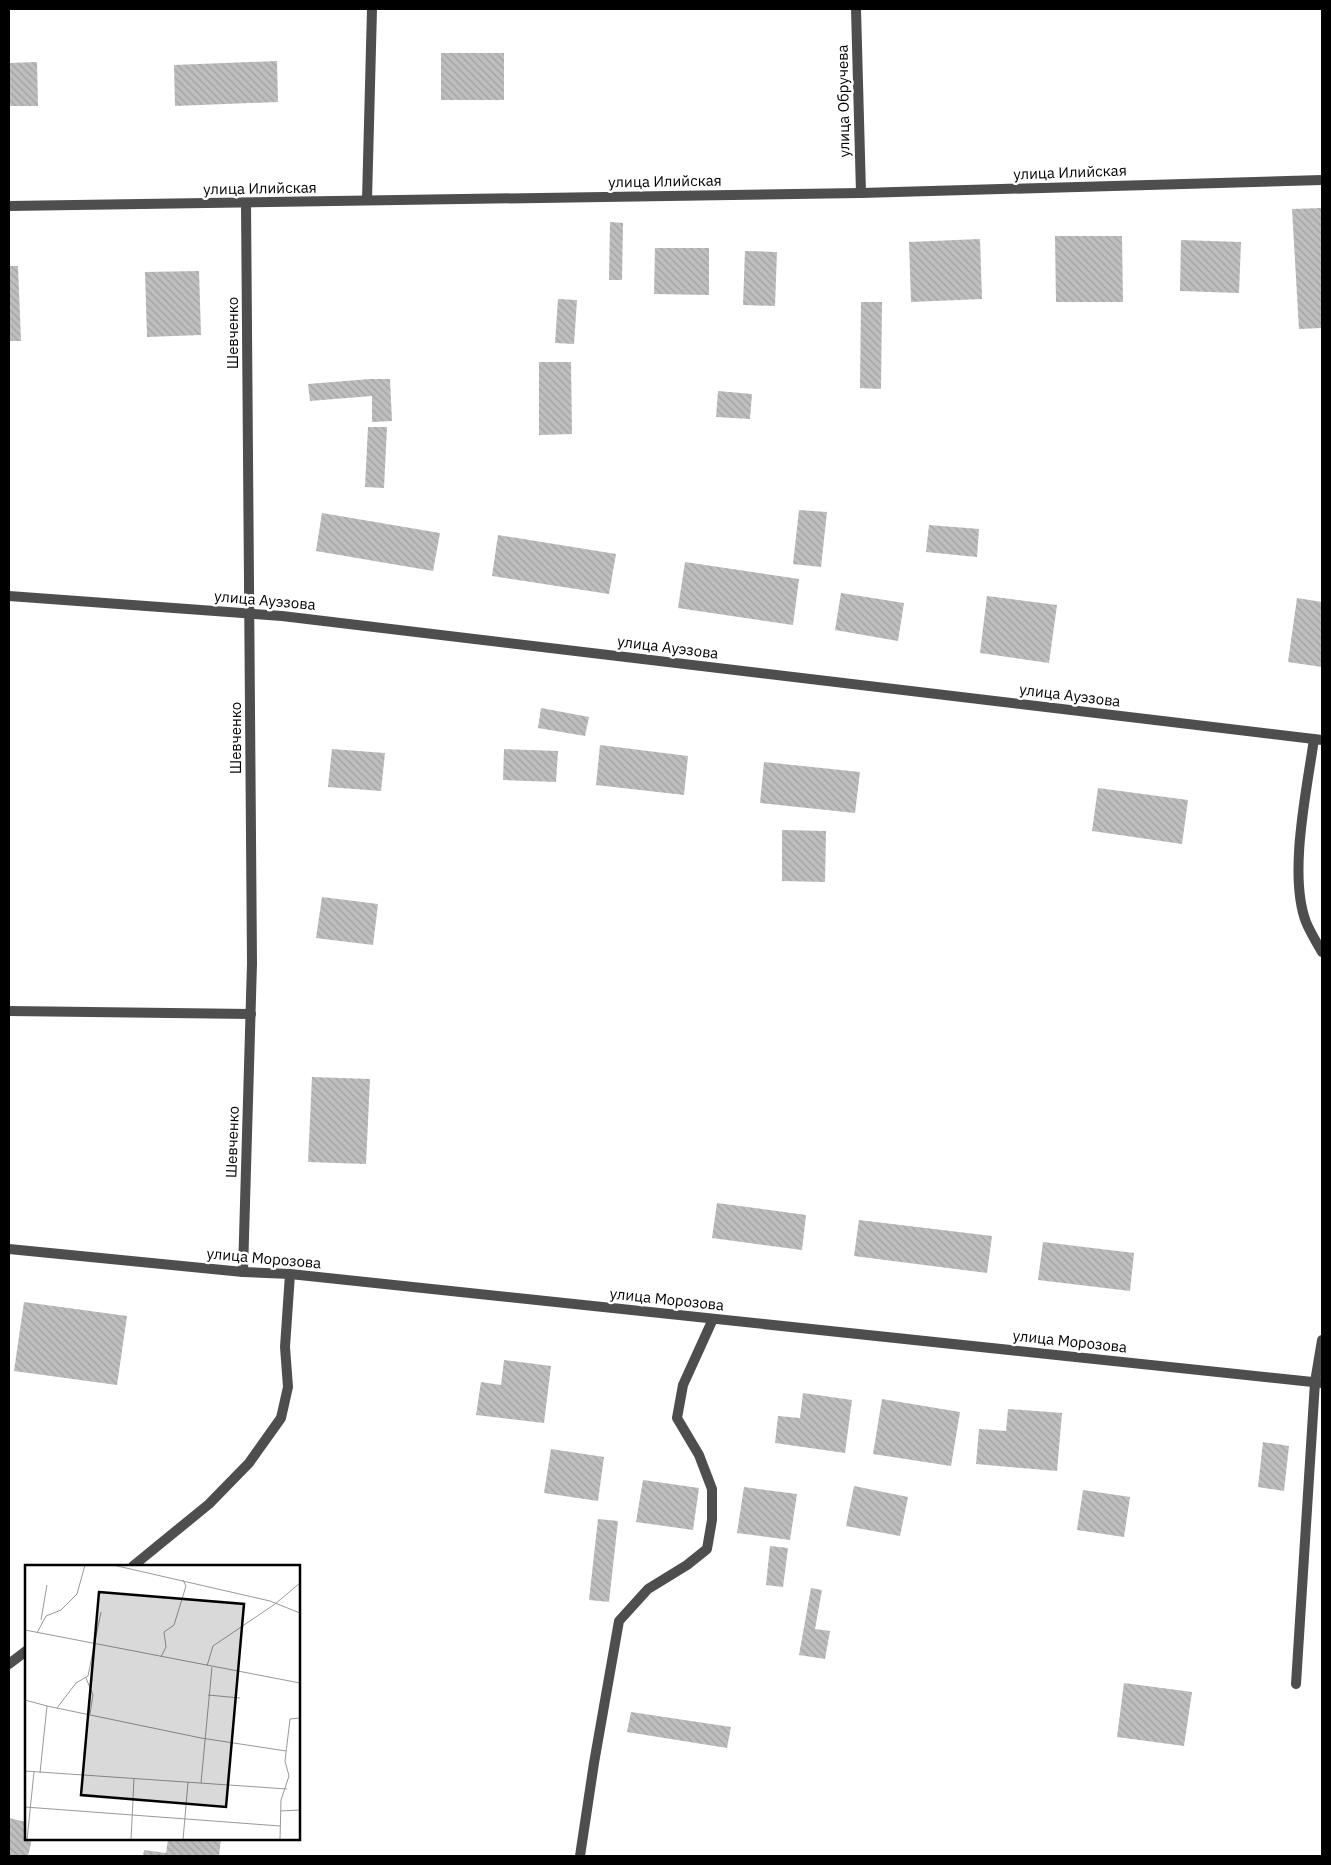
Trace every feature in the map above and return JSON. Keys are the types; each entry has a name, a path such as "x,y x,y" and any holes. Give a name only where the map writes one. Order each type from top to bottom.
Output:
{"street":[{"path":"367,200 372,9"},
{"name":"улица Обручева","path":"856,9 861,192"},
{"name":"улица Илийская","path":"9,206 861,192 1322,180"},
{"name":"Шевченко","path":"243,1272 252,953 246,203"},
{"name":"улица Ауэзова","path":"9,596 249,613 1318,740"},
{"path":"1318,740 1301,831 1298,884 1305,922 1322,952"},
{"path":"9,1011 251,1014"},
{"name":"улица Морозова","path":"9,1249 243,1272 290,1274 1319,1383"},
{"path":"134,1565 209,1504 249,1463 282,1418 288,1387 285,1347 290,1274"},
{"path":"580,1856 619,1621 648,1589 687,1565 707,1549 712,1520 712,1489 699,1455 677,1418 683,1385 713,1319"},
{"path":"1296,1684 1322,1340"},
{"path":"9,1664 25,1652"}],"building":[{"path":"441,53 504,53 504,100 441,100"},
{"path":"277,61 278,102 175,106 174,65"},
{"path":"37,62 38,106 9,106 9,63"},
{"path":"1321,208 1322,328 1299,329 1292,209"},
{"path":"610,222 623,223 622,280 609,280"},
{"path":"1055,236 1122,236 1123,302 1056,302"},
{"path":"980,239 982,299 911,302 909,242"},
{"path":"1181,240 1241,242 1239,293 1180,291"},
{"path":"655,248 709,248 709,295 654,294"},
{"path":"745,251 777,252 775,306 743,305"},
{"path":"9,266 18,266 21,341 9,341"},
{"path":"199,271 201,335 147,337 145,272"},
{"path":"558,299 577,300 574,344 555,343"},
{"path":"861,302 882,302 881,389 860,388"},
{"path":"539,362 571,362 572,434 539,435"},
{"path":"390,379 392,421 372,422 372,396 310,401 308,384"},
{"path":"718,391 752,394 750,419 716,417"},
{"path":"368,427 387,427 384,488 365,487"},
{"path":"799,510 827,512 821,567 793,564"},
{"path":"322,513 440,533 433,571 316,551"},
{"path":"929,525 979,529 977,557 926,552"},
{"path":"498,535 616,554 609,594 492,576"},
{"path":"685,562 799,579 793,625 678,608"},
{"path":"841,593 904,603 898,641 835,630"},
{"path":"987,596 1057,605 1049,663 980,653"},
{"path":"1297,598 1322,602 1322,667 1288,662"},
{"path":"541,708 589,717 585,736 538,728"},
{"path":"600,745 688,756 684,795 596,785"},
{"path":"332,749 385,753 381,791 328,787"},
{"path":"504,749 558,751 556,782 503,780"},
{"path":"764,762 860,772 855,813 760,803"},
{"path":"1098,788 1188,800 1182,844 1092,831"},
{"path":"782,830 826,831 825,882 782,881"},
{"path":"322,897 378,904 373,945 316,938"},
{"path":"312,1077 370,1079 366,1164 308,1162"},
{"path":"717,1203 806,1215 802,1250 712,1238"},
{"path":"859,1220 992,1236 987,1273 854,1256"},
{"path":"1043,1242 1134,1253 1130,1291 1038,1280"},
{"path":"24,1302 127,1316 117,1385 14,1371"},
{"path":"504,1360 551,1366 544,1423 476,1415 481,1382 501,1385"},
{"path":"803,1393 852,1400 845,1453 775,1443 778,1416 800,1418"},
{"path":"882,1399 960,1412 951,1466 873,1454"},
{"path":"1008,1409 1062,1413 1057,1471 976,1464 979,1429 1006,1431"},
{"path":"1263,1442 1289,1446 1284,1491 1258,1487"},
{"path":"551,1449 604,1457 598,1501 544,1493"},
{"path":"643,1480 699,1488 693,1530 636,1522"},
{"path":"854,1486 908,1497 900,1536 846,1526"},
{"path":"744,1487 797,1494 790,1540 737,1533"},
{"path":"1083,1490 1130,1497 1124,1537 1077,1530"},
{"path":"598,1519 618,1521 609,1602 589,1600"},
{"path":"770,1546 788,1548 783,1587 766,1585"},
{"path":"811,1588 822,1590 815,1629 830,1631 825,1659 799,1655"},
{"path":"1124,1683 1192,1692 1184,1746 1117,1737"},
{"path":"631,1712 731,1727 727,1748 627,1732"},
{"path":"9,1818 25,1822 25,1840 32,1840 28,1856 9,1856"},
{"path":"168,1840 221,1840 219,1856 143,1856 144,1850 166,1853"}]}
